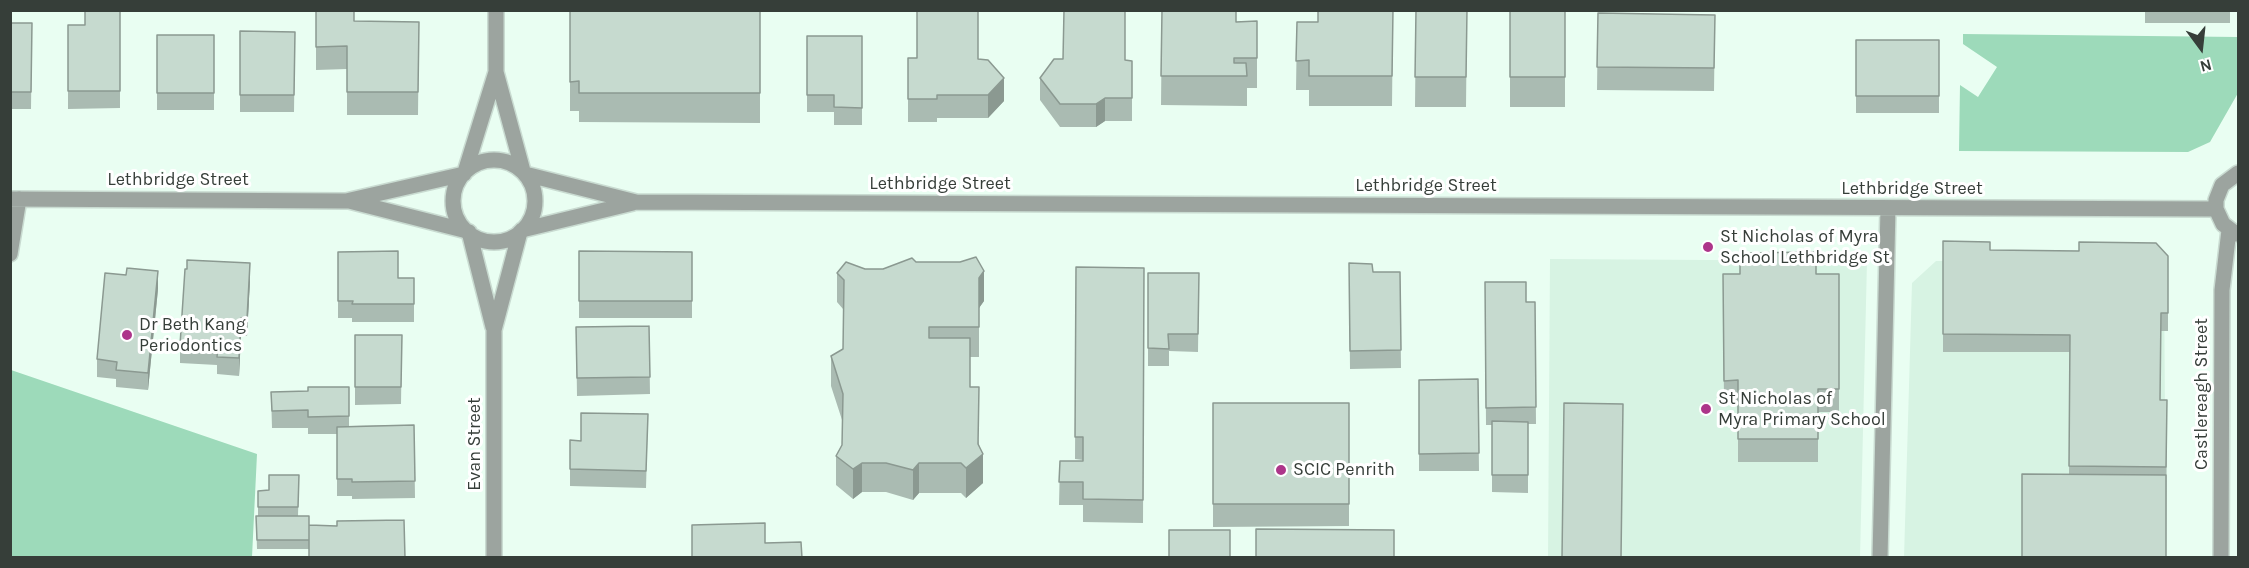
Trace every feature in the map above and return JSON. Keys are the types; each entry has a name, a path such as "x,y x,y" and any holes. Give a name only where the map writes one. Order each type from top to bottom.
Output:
{"street":[{"path":"496,10 496,72 524,172 532,184 535,196 530,221 521,231 510,238 489,241 468,232 459,221 453,197 456,184 464,173 496,72"},
{"path":"464,173 487,160 500,160 524,172"},
{"name":"Lethbridge Street","path":"524,172 636,202"},
{"name":"Lethbridge Street","path":"15,199 346,201 464,173"},
{"path":"2234,233 2223,224 2216,209 2216,200 2222,184 2238,173"},
{"path":"10,254 15,199"},
{"name":"Lethbridge Street","path":"346,201 468,232"},
{"name":"Lethbridge Street","path":"521,231 636,202 2216,209"},
{"path":"1880,558 1888,208"},
{"name":"Evan Street","path":"494,330 521,231"},
{"name":"Evan Street","path":"468,232 494,330 494,558"},
{"name":"Castlereagh Street","path":"2221,558 2222,290 2234,233"}],"shaded area":[{"name":"St Nicholas of Myra Primary School","path":"1550,259 1867,261 1860,557 1548,558"},
{"path":"1936,261 2154,261 2164,271 2166,557 1904,558 1912,283"}],"green space":[{"path":"1963,34 2238,37 2238,93 2210,142 2188,152 1959,151 1960,85 1978,97 1997,67 1963,44"},
{"path":"11,370 257,454 252,557 11,557"}],"building":[{"path":"85,10 120,10 120,91 68,91 68,25 85,25"},
{"path":"316,10 354,10 354,21 419,22 418,92 347,92 347,46 316,47"},
{"path":"570,10 760,10 760,93 579,93 579,81 570,82"},
{"path":"917,10 978,10 978,59 988,60 1004,78 988,95 937,95 937,99 908,99 908,58 917,58"},
{"path":"1064,10 1125,10 1125,60 1132,61 1132,98 1105,98 1096,104 1060,104 1040,78 1054,59 1063,59"},
{"path":"1162,10 1236,10 1236,22 1257,21 1257,58 1234,58 1234,63 1246,63 1247,76 1161,76"},
{"path":"1318,10 1393,10 1392,76 1309,76 1309,60 1296,61 1297,22 1318,22"},
{"path":"1416,10 1467,10 1466,77 1415,77"},
{"path":"1510,10 1565,10 1565,77 1510,77"},
{"path":"1598,13 1715,15 1714,68 1597,67"},
{"path":"10,23 32,23 31,92 10,92"},
{"path":"240,31 295,32 294,95 240,95"},
{"path":"157,35 214,35 214,93 157,93"},
{"path":"807,36 862,36 862,108 834,107 834,95 807,95"},
{"path":"1856,40 1939,40 1939,96 1856,96"},
{"path":"1943,241 1990,242 1990,250 2079,251 2079,242 2156,243 2168,256 2168,313 2161,313 2160,400 2167,400 2166,467 2069,466 2070,335 1943,334"},
{"path":"398,251 398,278 414,278 414,304 352,304 353,301 338,301 338,252"},
{"path":"579,251 692,252 692,301 579,301"},
{"path":"1816,252 1816,274 1839,274 1839,389 1818,389 1818,439 1738,439 1738,380 1724,381 1723,274 1740,274 1740,253"},
{"path":"976,257 984,271 979,278 979,327 929,327 929,338 970,338 970,387 979,387 978,444 983,454 966,468 961,463 919,463 913,470 886,463 862,463 853,469 836,456 842,445 843,394 831,356 843,349 844,280 837,273 846,262 865,269 883,269 912,258 916,262 960,262"},
{"path":"187,260 250,263 247,319 241,318 239,358 217,357 218,347 180,345"},
{"path":"1349,263 1372,264 1373,272 1400,272 1401,350 1350,351"},
{"path":"1076,267 1144,268 1143,500 1083,499 1083,482 1059,482 1060,461 1083,461 1083,437 1075,437"},
{"name":"Dr Beth Kang Periodontics","path":"127,268 158,271 148,373 116,370 117,362 97,359 105,273 126,275"},
{"path":"1148,273 1199,273 1198,334 1168,334 1169,349 1148,348"},
{"path":"1485,282 1526,282 1526,302 1535,302 1536,407 1486,408"},
{"path":"649,326 650,377 577,378 576,327"},
{"path":"355,335 402,335 401,387 355,387"},
{"path":"1478,379 1479,453 1419,454 1419,380"},
{"path":"308,387 349,387 349,416 308,417 308,410 272,411 271,392 308,391"},
{"path":"1213,403 1349,403 1349,504 1213,504"},
{"path":"1564,403 1623,404 1621,558 1562,558"},
{"path":"581,413 648,414 646,471 570,469 570,440 581,441"},
{"path":"1492,421 1528,422 1528,475 1492,475"},
{"path":"414,425 415,481 352,482 352,479 337,479 337,427"},
{"path":"2022,474 2166,475 2166,558 2022,558"},
{"path":"269,475 299,475 298,507 258,507 258,491 269,490"},
{"path":"256,516 309,516 309,540 257,540"},
{"path":"404,520 405,558 309,558 309,525 337,526 337,521"},
{"path":"765,523 765,543 801,542 802,558 692,558 692,525"},
{"path":"1256,529 1394,530 1394,558 1256,558"},
{"path":"1169,530 1230,530 1230,558 1169,558"}],"place":[{"name":"St Nicholas of Myra School Lethbridge St","path":"1708,247"},
{"name":"Dr Beth Kang Periodontics","path":"127,335"},
{"name":"St Nicholas of Myra Primary School","path":"1706,409"},
{"name":"SCIC Penrith","path":"1281,470"}]}
